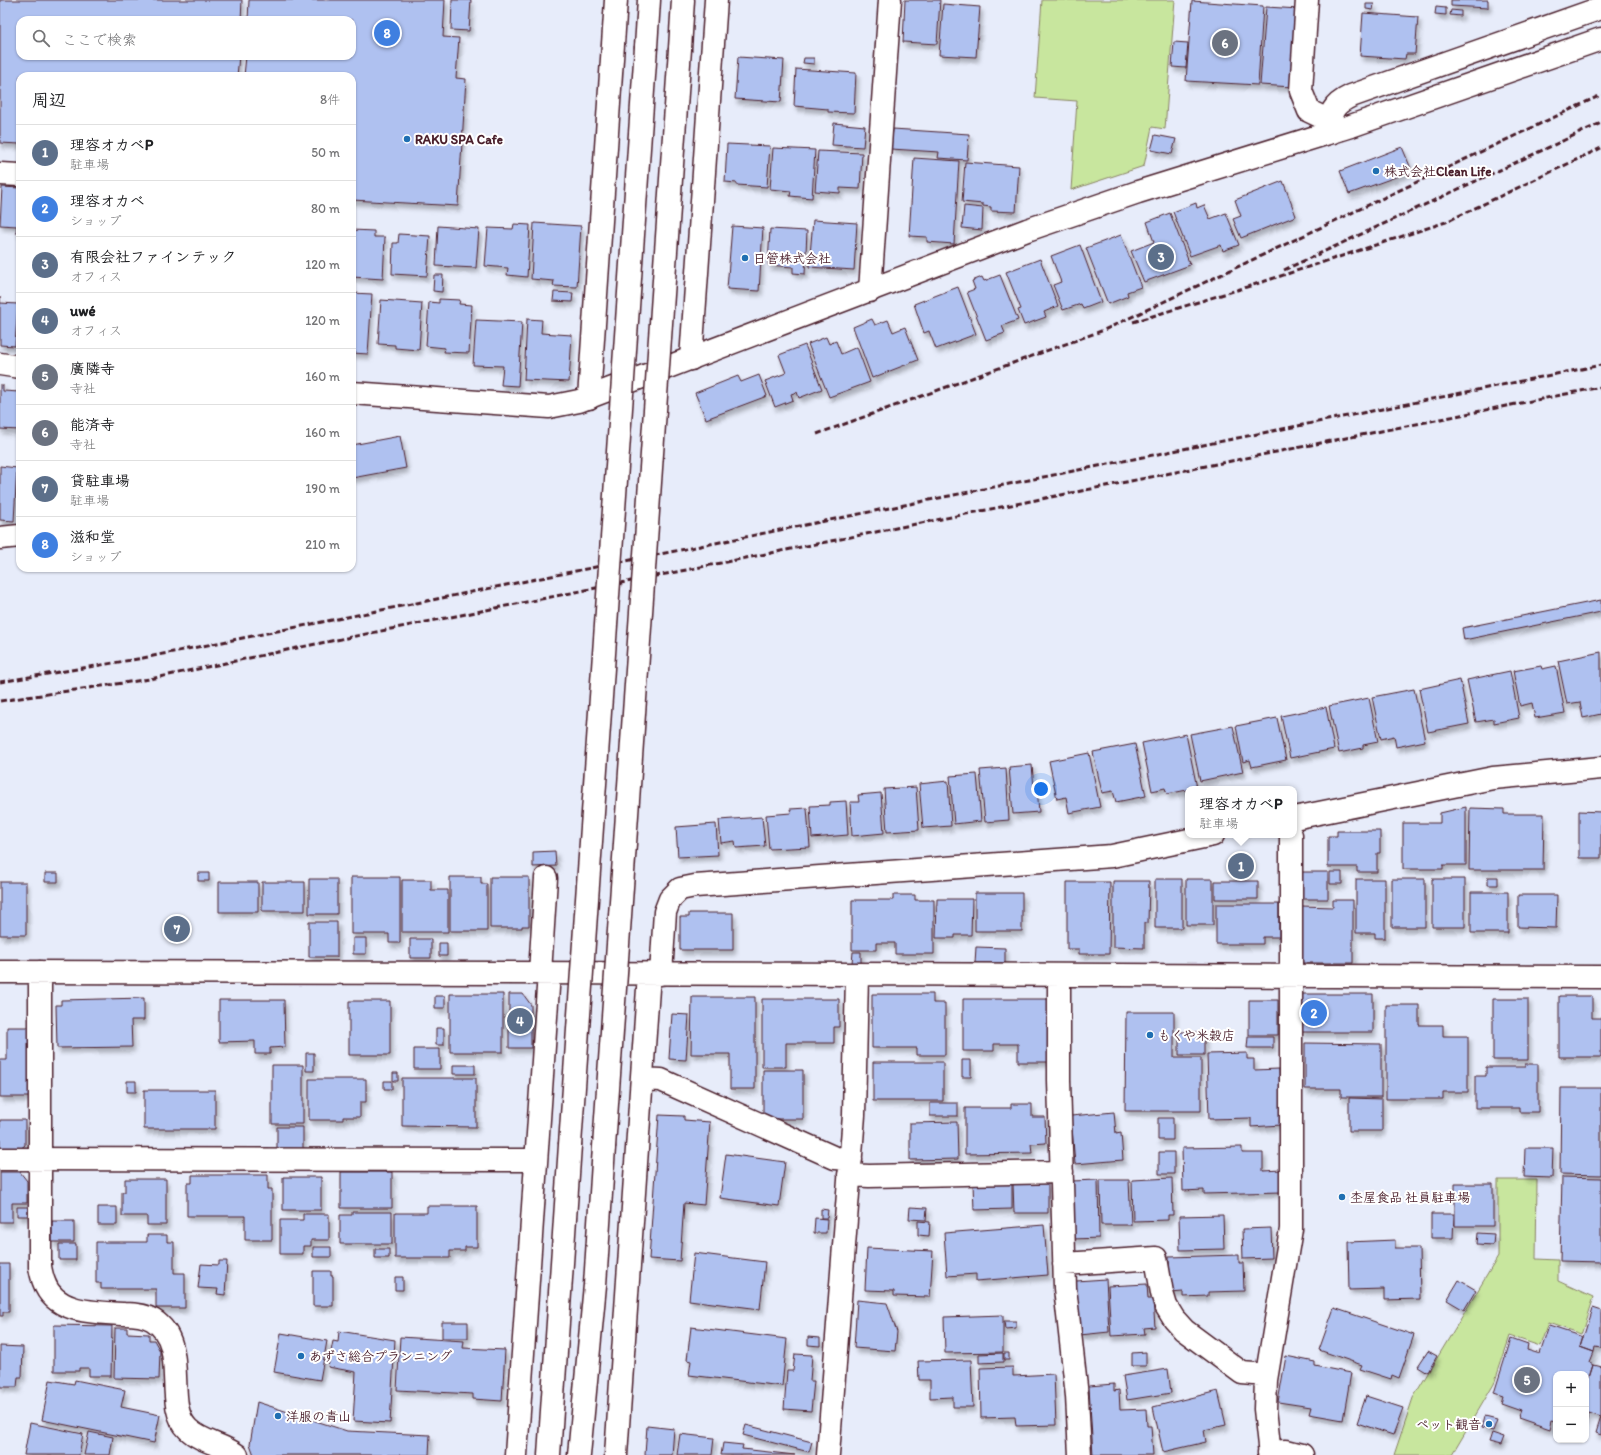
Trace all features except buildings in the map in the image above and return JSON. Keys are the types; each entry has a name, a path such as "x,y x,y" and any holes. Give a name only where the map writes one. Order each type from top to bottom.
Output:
{"street":[{"path":"589,398 616,0"},
{"path":"549,1455 649,0"},
{"path":"579,1455 604,1147 683,0"},
{"path":"691,359 716,0"},
{"path":"870,291 890,0"},
{"path":"1307,0 1301,91 1309,111 1331,127"},
{"path":"1331,127 1333,110 1340,101 1351,96 1601,8"},
{"path":"356,394 549,407 579,402 1082,211 1331,127 1601,39"},
{"path":"0,174 16,175"},
{"path":"0,364 16,366"},
{"path":"0,538 16,536"},
{"path":"1297,817 1493,778 1601,768"},
{"path":"616,1455 642,1079 655,974 665,912 670,899 680,889 695,886 1112,856 1198,838"},
{"path":"1291,838 1291,1230 1266,1375 1265,1409 1270,1454 1286,1450 1302,1455"},
{"path":"516,1455 536,1160 544,973 546,878"},
{"path":"0,972 1601,977"},
{"path":"40,972 40,1267 44,1283 54,1297 67,1306 84,1311 137,1315 152,1320 164,1329 171,1342 178,1407 181,1419 188,1429 198,1436 224,1447 237,1455"},
{"path":"828,1455 854,1115 857,975"},
{"path":"1059,975 1059,1080 1065,1288 1077,1396 1080,1455"},
{"path":"642,1079 661,1080 835,1158 869,1176 1062,1172"},
{"path":"0,1159 536,1160"},
{"path":"1064,1264 1156,1258 1164,1300 1174,1319 1184,1330 1242,1372 1266,1375"}],"green space":[{"path":"1042,0 1175,0 1165,129 1152,127 1144,166 1071,190 1077,101 1035,98"},
{"path":"1498,1180 1537,1180 1536,1259 1558,1260 1558,1281 1593,1297 1581,1334 1548,1323 1540,1346 1510,1336 1494,1384 1452,1455 1394,1455 1413,1398 1498,1257"}],"railway":[{"path":"817,434 1104,330 1601,95"},
{"path":"1284,270 1601,123"},
{"path":"1133,322 1250,286 1446,222 1601,148"},
{"path":"0,682 143,658 1601,365"},
{"path":"0,701 150,679 311,645 1601,387"}],"place":[{"name":"滋和堂","path":"387,33"},
{"name":"能済寺","path":"1225,43"},
{"name":"RAKU SPA Cafe","path":"407,139"},
{"name":"株式会社Clean Life","path":"1376,171"},
{"name":"有限会社ファインテック","path":"1161,257"},
{"name":"日管株式会社","path":"745,258"},
{"name":"理容オカベP","path":"1241,866"},
{"name":"貸駐車場","path":"177,929"},
{"name":"理容オカベ","path":"1314,1013"},
{"name":"uwé","path":"520,1021"},
{"name":"もくや米穀店","path":"1150,1035"},
{"name":"杢屋食品 社員駐車場","path":"1342,1197"},
{"name":"あずさ総合プランニング","path":"301,1356"},
{"name":"廣隣寺","path":"1527,1380"},
{"name":"洋服の青山","path":"278,1416"},
{"name":"ペット観音","path":"1489,1424"}]}
